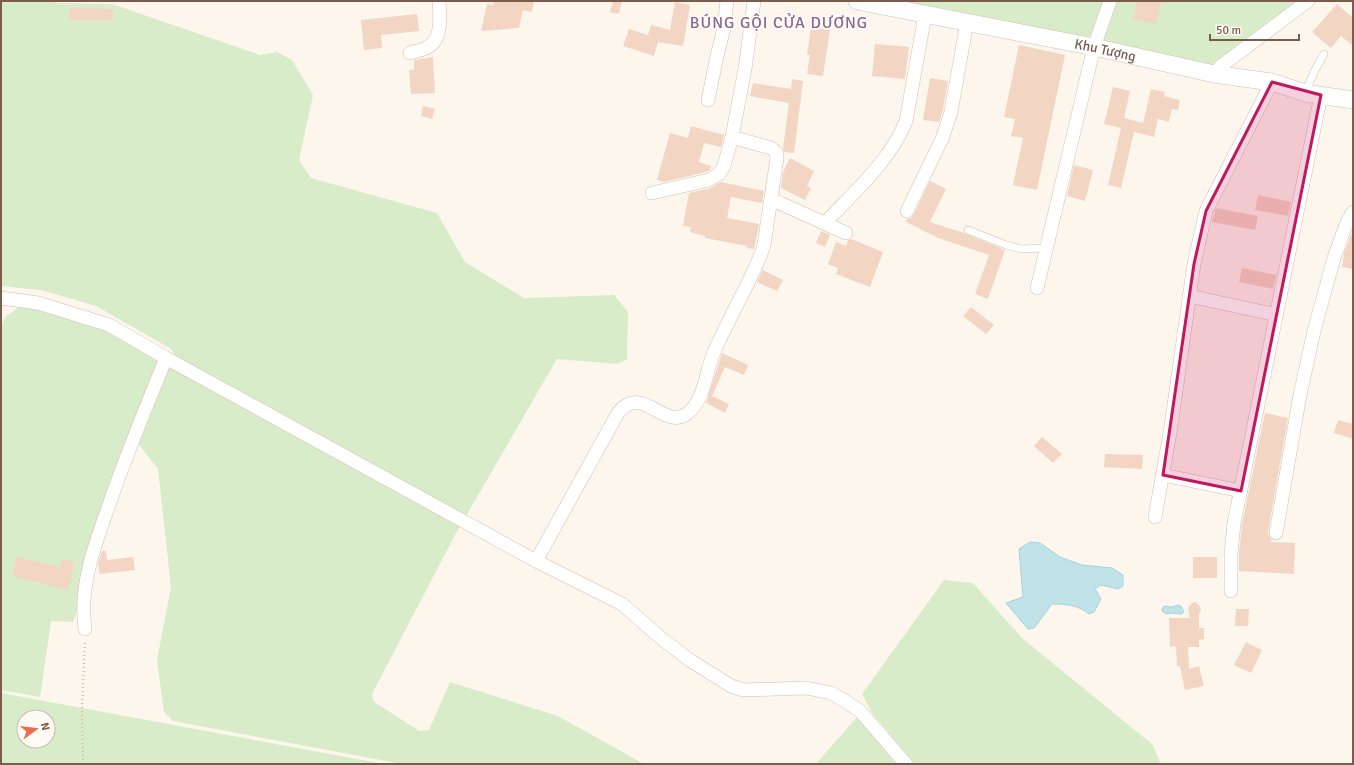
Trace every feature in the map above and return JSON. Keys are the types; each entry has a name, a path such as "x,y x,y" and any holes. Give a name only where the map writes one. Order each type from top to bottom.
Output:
{"street":[{"path":"410,53 427,48 435,42 440,21 439,1"},
{"path":"708,100 724,28 727,1"},
{"path":"652,193 709,180 719,174 724,166 732,137 745,70 754,1"},
{"name":"Khu Tượng","path":"857,1 1094,47 1214,74 1272,82 1313,94 1353,100"},
{"path":"1037,288 1094,47 1110,1"},
{"path":"1214,74 1221,66 1308,1"},
{"path":"825,223 868,178 892,149 901,134 906,121 924,15"},
{"path":"907,210 942,139 949,119 967,22"},
{"path":"1155,517 1163,476 1194,264 1206,211 1272,82"},
{"path":"1231,591 1231,554 1234,523 1242,491 1277,315 1313,94"},
{"path":"536,561 618,413 623,408 628,404 642,403 654,408 668,417 673,418 684,416 694,407 697,401 714,354 755,269 763,247 777,158 776,152 771,148 732,137"},
{"path":"771,199 846,233"},
{"path":"1276,533 1300,395 1314,331 1334,258 1347,222 1353,212"},
{"path":"1189,296 1277,315"},
{"path":"1,300 38,303 109,325 166,358 536,561 622,604 661,638 691,661 731,686 743,690 806,688 831,693 860,711 906,764"},
{"path":"84,628 82,614 92,555 125,460 166,358"},
{"path":"1163,476 1242,491"}],"lane":[{"path":"1313,94 1314,72 1324,54"},
{"path":"968,230 1006,245 1021,249 1047,248"}],"path":[{"path":"83,764 82,708 85,643 84,628"}],"highlighted area":[{"path":"1272,82 1321,95 1241,491 1163,475 1194,264 1206,211"}],"green space":[{"path":"48,1 58,3 112,4 260,55 277,52 292,60 313,95 299,160 311,178 437,213 465,262 524,298 614,295 628,312 627,359 618,364 557,359 455,535 372,694 373,701 419,731 429,730 450,682 558,716 644,764 402,764 173,721 164,712 157,660 171,587 158,469 136,441 175,355 171,349 96,306 41,290 1,286 1,2"},
{"path":"891,1 1305,1 1211,66"},
{"path":"19,307 38,307 108,330 159,358 73,622 51,621 40,697 1,690 1,328 5,317"},
{"path":"944,580 973,583 1023,639 1152,744 1161,764 915,764 872,713 862,694"},
{"path":"1,693 384,764 1,764"},
{"path":"857,717 896,764 816,764"}],"water":[{"path":"1030,542 1040,543 1060,557 1082,565 1112,568 1123,575 1123,586 1118,589 1101,585 1095,589 1101,599 1094,612 1089,614 1076,607 1052,604 1034,628 1028,629 1006,603 1023,597 1019,549"},
{"path":"1178,605 1181,606 1184,612 1181,614 1167,614 1163,612 1162,609 1164,606 1171,607"}],"building":[{"path":"494,1 534,1 532,12 523,10 519,28 481,31 487,4 493,5"},
{"path":"613,1 622,1 619,14 610,12"},
{"path":"1137,1 1161,1 1156,24 1133,19"},
{"path":"675,2 690,5 683,46 658,42 654,56 623,46 629,29 648,35 651,25 670,30"},
{"path":"1337,4 1353,18 1353,46 1341,36 1331,48 1312,32"},
{"path":"69,8 113,9 113,20 69,20"},
{"path":"417,14 419,31 381,35 382,48 364,50 361,20"},
{"path":"811,27 830,30 823,76 807,74 810,55 807,55"},
{"path":"875,44 909,47 905,79 872,76"},
{"path":"1019,45 1065,55 1037,190 1013,185 1023,138 1011,136 1015,119 1004,117"},
{"path":"433,57 435,93 411,94 409,70 414,70 414,60"},
{"path":"930,78 948,81 943,110 939,122 923,120"},
{"path":"792,79 803,81 794,153 784,152 783,149 789,103 750,96 753,83 791,89"},
{"path":"1113,87 1130,91 1124,118 1143,123 1151,89 1165,92 1164,96 1180,100 1178,110 1172,109 1169,122 1158,119 1154,137 1134,132 1121,188 1108,185 1121,128 1104,124"},
{"path":"423,106 435,109 432,119 421,116"},
{"path":"691,126 724,135 721,147 704,143 699,162 711,166 710,170 664,182 657,180 670,133 688,138"},
{"path":"790,158 814,171 807,186 811,188 805,200 781,188 783,172"},
{"path":"1074,165 1093,170 1085,201 1067,196"},
{"path":"930,181 946,189 930,222 964,233 1005,250 988,299 975,294 989,255 938,238 906,222 907,219 911,218 914,214"},
{"path":"721,182 764,191 762,203 731,197 727,218 759,224 754,249 747,248 747,246 705,238 705,236 690,232 691,227 683,226 689,193 711,188"},
{"path":"1258,195 1291,202 1288,216 1255,210"},
{"path":"1216,208 1258,216 1255,230 1212,222"},
{"path":"821,231 830,235 825,247 816,243"},
{"path":"1352,233 1353,269 1342,267 1344,253"},
{"path":"851,239 883,252 870,287 836,274 838,268 828,264 836,242 846,246 848,240"},
{"path":"1242,268 1276,275 1273,289 1239,282"},
{"path":"763,270 783,280 777,291 757,282"},
{"path":"971,307 994,325 986,334 963,316"},
{"path":"722,353 748,365 744,375 725,367 712,396 729,404 725,413 706,403"},
{"path":"1265,413 1288,418 1268,532 1272,540 1271,542 1295,543 1294,574 1239,571 1242,524"},
{"path":"1338,420 1353,424 1353,439 1334,433"},
{"path":"1042,437 1062,454 1053,463 1034,446"},
{"path":"1105,454 1143,455 1142,469 1104,467"},
{"path":"102,551 106,551 107,560 133,557 135,570 100,574 98,563"},
{"path":"16,557 60,567 62,559 75,562 68,590 12,576"},
{"path":"1193,557 1217,557 1217,578 1193,578"},
{"path":"1195,602 1201,609 1199,615 1199,628 1204,628 1204,639 1199,640 1199,647 1188,647 1189,669 1199,666 1204,686 1185,690 1180,666 1177,666 1176,646 1170,647 1169,618 1190,618 1188,608"},
{"path":"1236,609 1249,609 1248,626 1235,626"},
{"path":"1246,642 1262,650 1251,673 1234,665"}],"district":[{"name":"BÚNG GỘI CỬA DƯƠNG","path":"779,22"}]}
